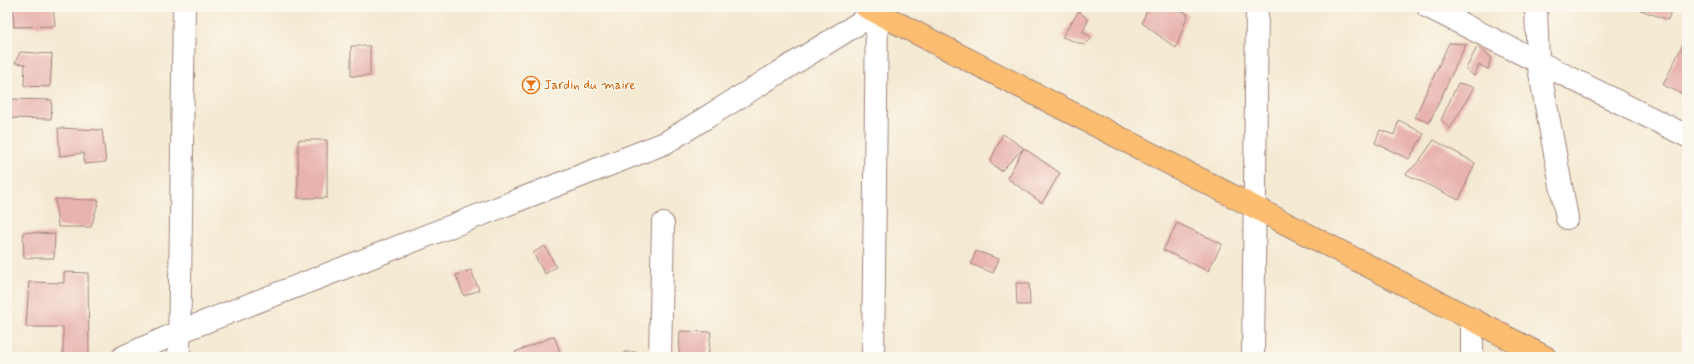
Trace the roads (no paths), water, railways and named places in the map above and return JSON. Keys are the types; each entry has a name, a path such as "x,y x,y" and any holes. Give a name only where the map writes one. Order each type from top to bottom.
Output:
{"main road":[{"path":"872,10 1545,357"}],"street":[{"path":"179,357 184,7"},
{"path":"1253,357 1256,208 1257,7"},
{"path":"1428,7 1687,136"},
{"path":"1536,7 1538,62 1567,218"},
{"path":"123,357 179,332 665,143 872,10"},
{"path":"872,10 874,357"},
{"path":"660,357 663,224"},
{"path":"1472,320 1472,357"}],"place":[{"name":"Jardin du maire","path":"531,85"}]}
